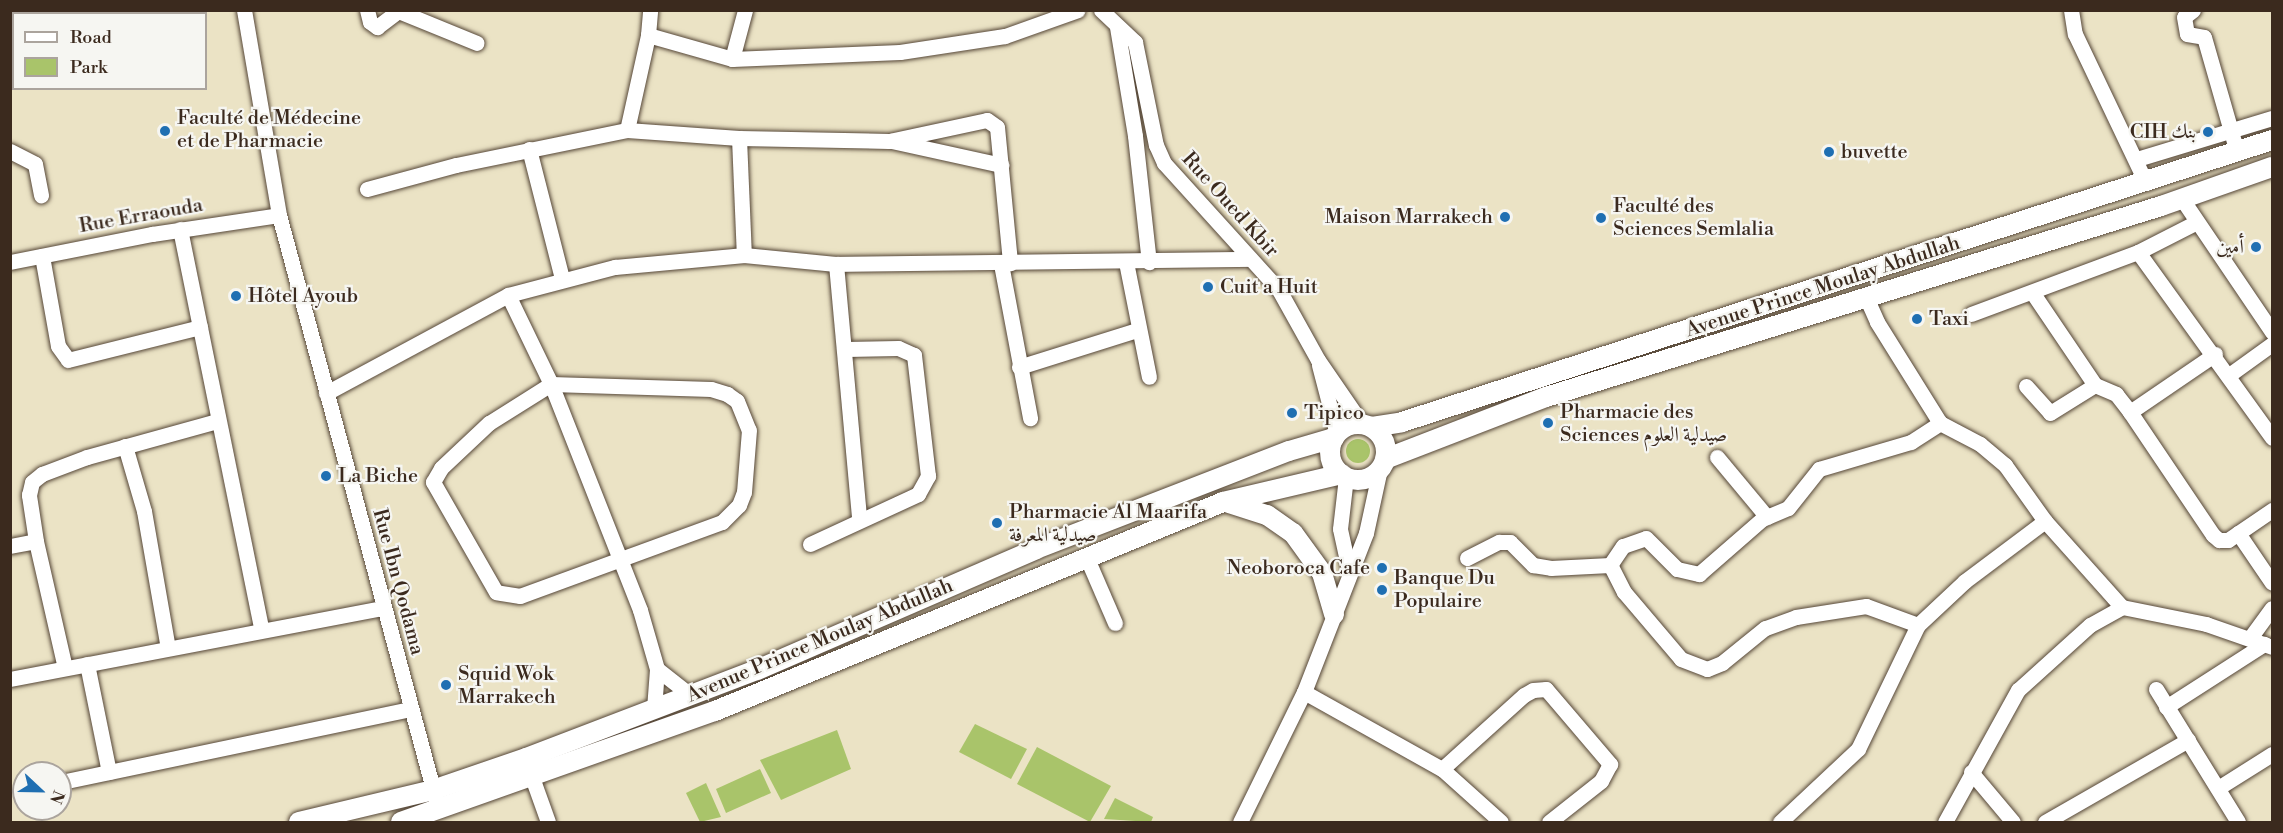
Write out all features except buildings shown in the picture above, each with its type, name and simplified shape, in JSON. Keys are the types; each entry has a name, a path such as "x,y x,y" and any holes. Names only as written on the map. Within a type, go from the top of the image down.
{"main road":[{"name":"Avenue Prince Moulay Abdullah","path":"1367,426 1402,423 2146,183 2272,140"},
{"name":"Avenue Prince Moulay Abdullah","path":"1383,464 1546,397 2182,198 2272,166"},
{"path":"1348,425 1367,426 1384,441 1383,464 1365,479 1344,476 1332,462 1335,436 1348,425"},
{"name":"Avenue Prince Moulay Abdullah","path":"299,822 434,790 526,758 690,695 1036,549 1335,436"},
{"name":"Avenue Prince Moulay Abdullah","path":"401,822 439,812 806,676 1086,556 1223,502 1344,476"},
{"path":"1223,502 1246,505 1293,533 1322,573 1334,614"}],"street":[{"name":"Rue Ibn Qodama","path":"244,10 279,215 409,709 439,812"},
{"path":"367,10 370,22 377,27 397,11 477,43"},
{"path":"627,130 648,36 650,10"},
{"path":"732,59 745,10"},
{"path":"648,36 732,59 929,48 1005,36 1078,10"},
{"name":"Rue Oued Kbir","path":"1101,10 1135,42 1156,145 1164,163 1279,290 1318,360 1367,426"},
{"path":"2071,10 2074,33 2137,159 2146,183"},
{"path":"2193,10 2184,18 2187,34 2204,37 2237,152"},
{"path":"1117,27 1135,136 1149,262"},
{"path":"2137,159 2272,118"},
{"path":"889,141 987,120 997,127 1006,264 1019,367 1030,418"},
{"path":"368,189 529,148 627,130 739,138 889,141 1000,165"},
{"path":"739,138 744,255"},
{"path":"529,148 562,278"},
{"path":"10,151 35,164 41,195"},
{"path":"2182,198 2272,332"},
{"name":"Rue Erraouda","path":"10,262 180,229 279,215"},
{"path":"1971,314 2138,252 2197,222"},
{"path":"180,229 217,421 261,628"},
{"path":"2138,252 2215,354 2272,438"},
{"path":"326,393 508,295 562,278 615,267 744,255 836,264 1006,264 1250,259"},
{"path":"42,256 58,346 68,360 200,327"},
{"path":"1126,262 1137,330 1149,377"},
{"path":"836,264 846,349 859,519"},
{"path":"2032,292 2095,385 2116,394 2130,412 2213,536 2224,542 2272,510"},
{"path":"508,295 550,384 621,559 657,669 654,709"},
{"path":"1866,297 1877,322 1940,423 1980,444 2005,465 2045,521 2122,607 2206,624 2262,643"},
{"path":"1019,367 1137,330"},
{"path":"2229,375 2272,344"},
{"path":"810,544 859,519 918,494 928,476 914,355 898,348 846,349"},
{"path":"2130,412 2215,354"},
{"name":"Rue Oued Kbir","path":"1318,360 1335,436"},
{"path":"550,384 711,389 738,401 746,417 749,430 744,492 732,515 520,596 502,595 490,585 433,482 441,468 489,423 550,384"},
{"path":"2026,386 2050,413 2095,385"},
{"path":"65,668 36,541 29,495 36,477 125,446 217,421"},
{"path":"1610,565 1623,546 1646,538 1677,569 1699,574 1767,517 1795,502 1819,469 1902,445 1940,423"},
{"path":"125,446 144,511 168,648"},
{"path":"1717,457 1767,517"},
{"path":"1240,822 1304,692 1374,510 1383,464"},
{"path":"1344,476 1340,529 1349,570"},
{"path":"1780,822 1858,749 1918,626 1965,581 2045,521"},
{"path":"2238,533 2272,583"},
{"path":"10,546 36,541"},
{"path":"1467,558 1499,542 1510,542 1533,565 1551,568 1610,565"},
{"path":"1086,556 1115,623"},
{"path":"1610,565 1624,592 1681,659 1707,669 1722,663 1765,628 1796,617 1866,606 1918,626"},
{"path":"1945,822 2018,690 2090,625 2122,607"},
{"path":"10,679 261,628 383,608"},
{"path":"2166,707 2262,643 2272,608"},
{"path":"87,664 109,772"},
{"path":"657,669 690,695"},
{"path":"2156,688 2218,788 2235,821"},
{"path":"1442,770 1524,695 1533,690 1546,689 1610,764 1601,781 1550,822"},
{"path":"1304,692 1442,770 1501,822"},
{"path":"72,780 409,709"},
{"path":"2045,822 2188,740"},
{"path":"2218,788 2272,754"},
{"path":"526,758 548,822"},
{"path":"1971,772 2013,822"}],"green space":[{"path":"1358,439 1363,440 1369,446 1369,456 1363,462 1358,463 1353,462 1347,456 1346,451 1347,446 1353,440"},
{"path":"975,724 1027,749 1011,779 959,752"},
{"path":"837,730 851,769 781,800 760,760"},
{"path":"1037,747 1111,786 1090,822 1017,784"},
{"path":"760,769 771,793 726,813 716,789"},
{"path":"706,783 721,817 700,822 686,793"},
{"path":"1115,798 1153,817 1151,822 1104,819"}],"place":[{"name":"Faculté de Médecine et de Pharmacie","path":"165,131"},
{"name":"CIH بنك","path":"2208,132"},
{"name":"buvette","path":"1829,152"},
{"name":"Maison Marrakech","path":"1505,217"},
{"name":"Faculté des Sciences Semlalia","path":"1601,218"},
{"name":"أمين","path":"2256,247"},
{"name":"Cuit a Huit","path":"1208,287"},
{"name":"Hôtel Ayoub","path":"236,296"},
{"name":"Taxi","path":"1917,319"},
{"name":"Tipico","path":"1292,413"},
{"name":"Pharmacie des Sciences صيدلية العلوم","path":"1548,423"},
{"name":"La Biche","path":"326,476"},
{"name":"Pharmacie Al Maarifa صيدلية المعرفة","path":"997,523"},
{"name":"Neoboroca Cafe","path":"1382,568"},
{"name":"Banque Du Populaire","path":"1382,590"},
{"name":"Squid Wok Marrakech","path":"446,685"}]}
